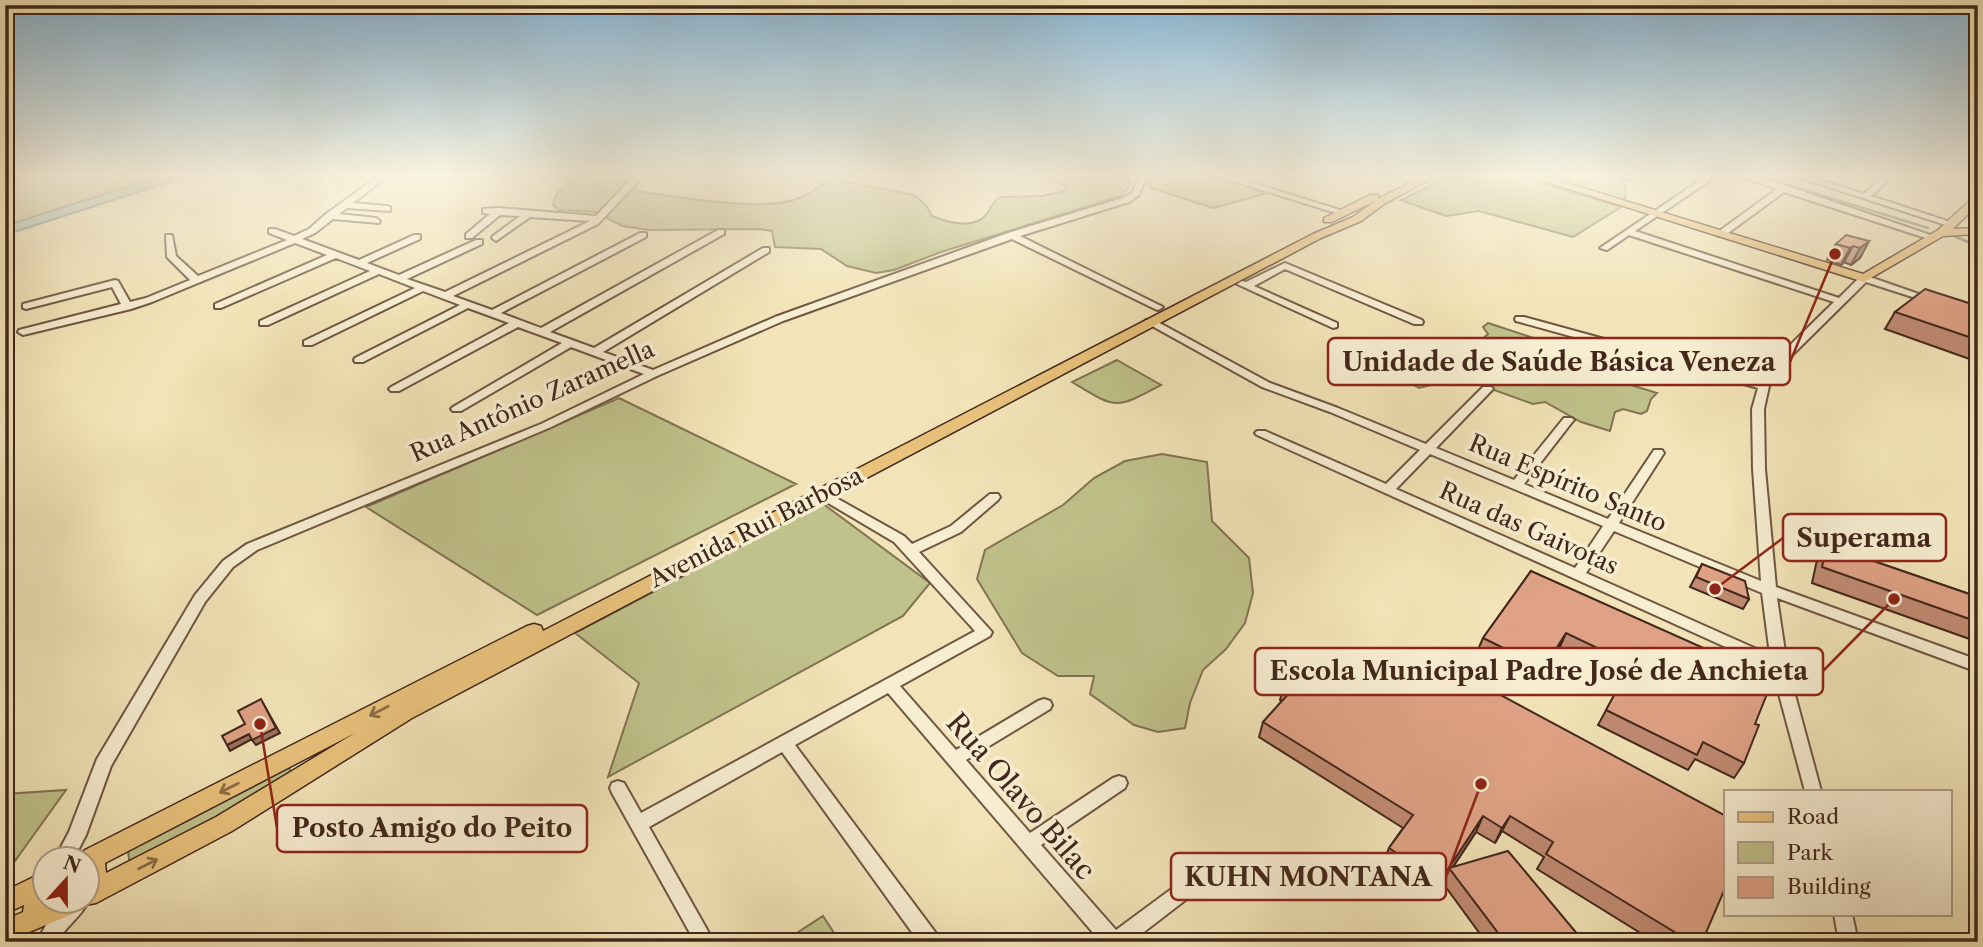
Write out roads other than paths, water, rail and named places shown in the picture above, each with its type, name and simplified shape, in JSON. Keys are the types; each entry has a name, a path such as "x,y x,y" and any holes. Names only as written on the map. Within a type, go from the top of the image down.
{"main road":[{"name":"Avenida Rui Barbosa","path":"102,886 224,824 405,712 821,494 1330,219"},
{"name":"Avenida Rui Barbosa","path":"102,852 1154,315 1355,219"},
{"path":"1673,219 1864,278 1958,219"},
{"path":"1952,224 1977,231"},
{"path":"1935,235 1977,231"},
{"path":"5,903 32,890"},
{"path":"38,916 43,933"},
{"path":"5,932 43,933 61,916"}],"street":[{"path":"23,332 128,307 294,240 312,231 326,219"},
{"path":"359,219 376,221"},
{"path":"469,236 489,219"},
{"path":"496,238 520,219"},
{"path":"445,296 600,219"},
{"name":"Rua Antônio Zaramella","path":"71,846 96,779 112,746 208,587 240,555 289,530 545,426 653,374 802,310 1011,235 1063,219"},
{"path":"1604,248 1648,219"},
{"path":"1721,234 1741,219"},
{"path":"1884,219 1935,235"},
{"path":"1937,219 1952,224"},
{"path":"272,231 653,374"},
{"path":"542,332 721,232"},
{"path":"1628,232 1839,301"},
{"path":"492,314 643,235"},
{"name":"Rua Espírito Santo","path":"1011,235 1154,315 1266,385 1769,590 1978,666"},
{"path":"169,237 172,257 197,281"},
{"path":"358,264 418,237"},
{"path":"399,279 479,242"},
{"path":"596,352 766,250"},
{"path":"218,306 335,255"},
{"path":"1246,286 1285,266 1418,322"},
{"path":"264,323 377,271"},
{"path":"1813,790 1779,664 1769,590 1757,421 1763,386 1777,363 1864,278 1941,303"},
{"path":"1232,280 1333,326"},
{"path":"26,306 116,283 128,307"},
{"path":"308,343 422,288"},
{"path":"359,360 467,305"},
{"path":"1520,319 1763,386"},
{"path":"395,389 517,323"},
{"path":"457,409 570,343"},
{"path":"1388,490 1487,389"},
{"path":"1516,486 1568,419"},
{"name":"Rua das Gaivotas","path":"1261,433 1779,664"},
{"path":"1578,575 1658,453"},
{"path":"638,824 985,632 911,550 886,529 821,494"},
{"path":"911,550 956,529 994,497"},
{"name":"Rua Olavo Bilac","path":"889,684 1115,942"},
{"path":"954,759 1044,705"},
{"path":"784,743 932,942"},
{"path":"1028,844 1119,783"},
{"path":"618,788 705,942"},
{"path":"77,835 83,846"},
{"path":"1115,942 1199,879"},
{"path":"1843,916 1849,942"}],"water":[{"path":"26,219 54,219 5,235 5,226"}],"waterway":[{"path":"1899,219 1928,228"},
{"path":"1956,237 1978,246"}],"place":[{"name":"Unidade de Saúde Básica Veneza","path":"1835,254"},
{"name":"Superama","path":"1715,589"},
{"name":"Escola Municipal Padre José de Anchieta","path":"1894,599"},
{"name":"Posto Amigo do Peito","path":"260,724"},
{"name":"KUHN MONTANA","path":"1481,784"}]}
